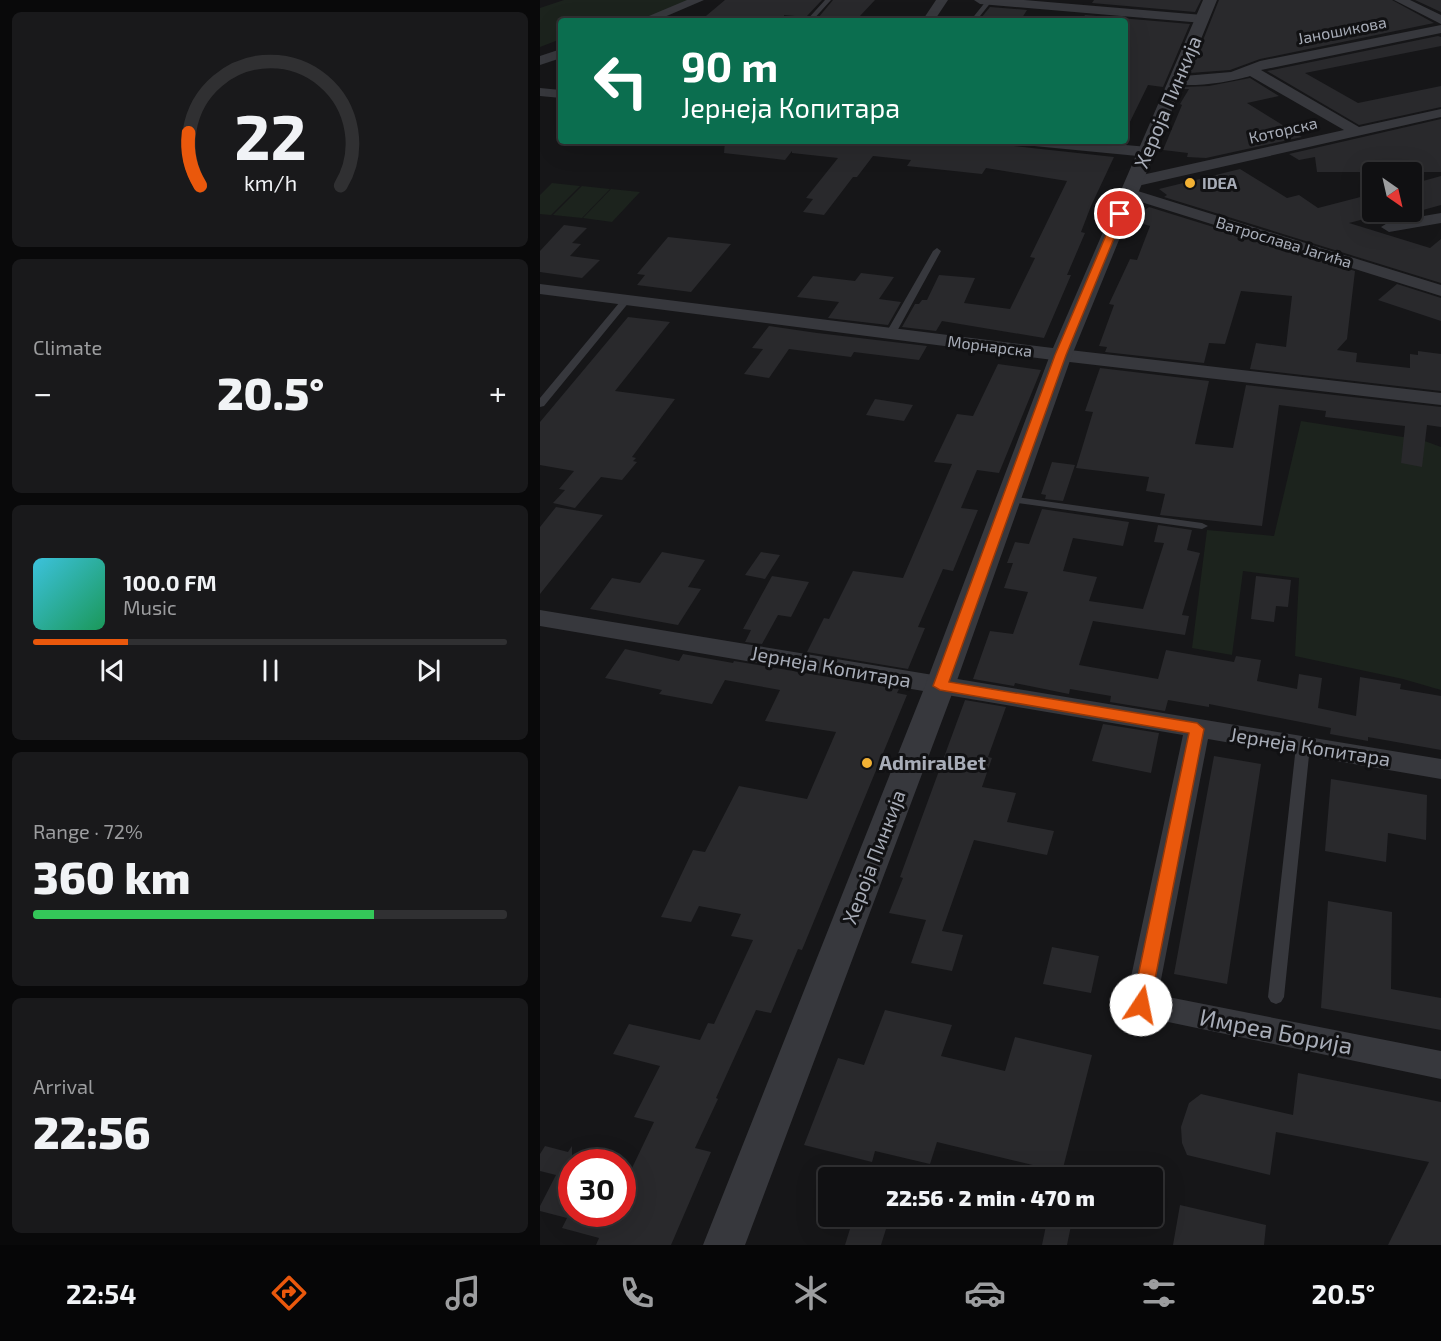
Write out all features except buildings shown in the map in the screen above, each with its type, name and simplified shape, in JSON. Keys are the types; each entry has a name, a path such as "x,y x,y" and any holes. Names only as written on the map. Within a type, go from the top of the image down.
{"street":[{"path":"651,18 698,0"},
{"path":"930,18 942,0"},
{"path":"980,0 1203,20"},
{"name":"Хероја Пинкија","path":"724,1245 940,686 1061,355 1211,0"},
{"path":"1400,0 1441,20"},
{"name":"Јаношикова","path":"1177,80 1212,78 1252,71 1260,65 1441,29"},
{"path":"540,61 558,54"},
{"path":"1252,71 1357,132"},
{"path":"540,92 558,94"},
{"name":"Которска","path":"1131,188 1441,112"},
{"path":"1065,144 1148,152"},
{"name":"Ватрослава Јагића","path":"1131,188 1441,291"},
{"path":"1389,227 1441,218"},
{"name":"Морнарска","path":"540,289 1061,355 1441,399"},
{"name":"Јернеја Копитара","path":"540,618 1441,769"},
{"name":"Имреа Борија","path":"1197,729 1141,1005 1441,1065"}],"lane":[{"path":"812,18 828,0"},
{"path":"976,18 989,1"},
{"path":"891,333 937,251"},
{"path":"540,404 627,299"},
{"path":"1008,499 1202,526"},
{"path":"1276,997 1303,746"}],"shaded area":[{"path":"564,0 695,0 645,18 558,18 558,40 540,47 540,8"},
{"path":"552,183 580,186 551,215 540,214 540,195"},
{"path":"582,186 610,189 582,218 553,215"},
{"path":"611,189 640,192 612,222 583,218"},
{"path":"1301,421 1422,440 1441,447 1441,690 1403,679 1295,656 1299,578 1243,571 1232,655 1192,648 1207,530 1274,536"}],"place":[{"name":"IDEA","path":"1190,183"},
{"name":"AdmiralBet","path":"867,763"}],"route":[{"path":"1120,214 1061,355 940,686 1197,729 1141,1005"}]}
